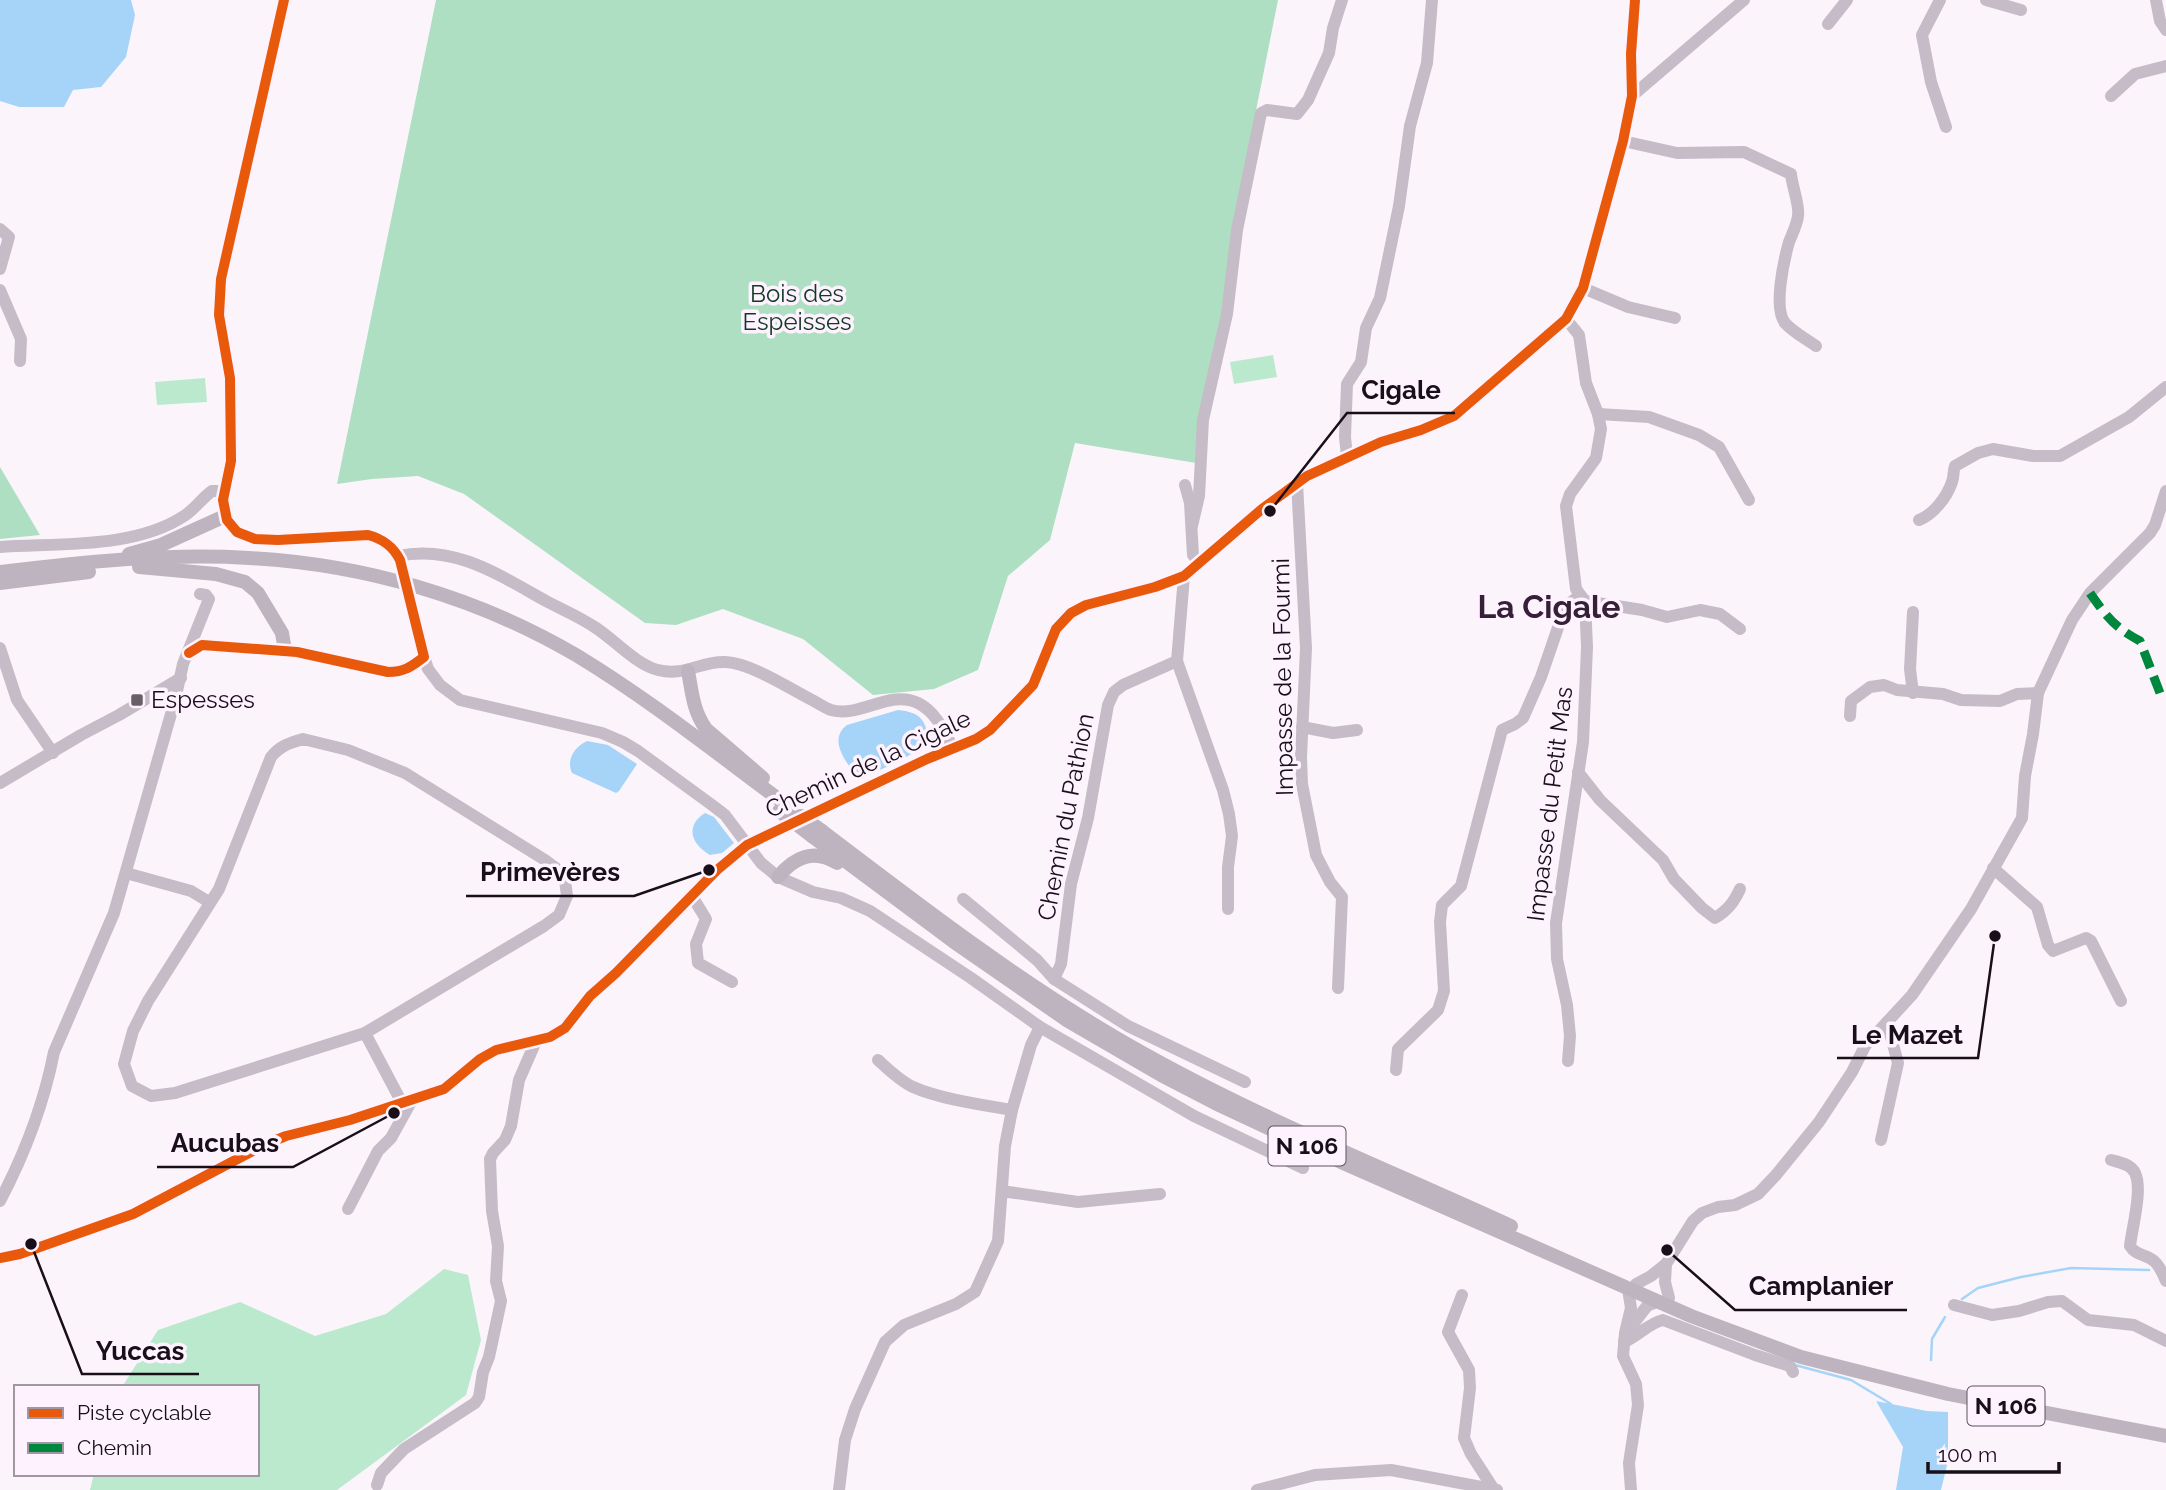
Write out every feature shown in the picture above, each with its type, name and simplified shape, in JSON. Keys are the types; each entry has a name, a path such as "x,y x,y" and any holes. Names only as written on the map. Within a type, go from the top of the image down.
{"main road":[{"path":"58,565 135,553 161,545 225,516"},
{"name":"N 106","path":"0,572 58,565 189,557 305,563 344,569 433,592 505,619 574,654 635,694 938,931 1068,1021 1161,1075 1328,1156 1632,1286"},
{"name":"N 106","path":"0,583 178,565 254,565 362,580 463,610 520,635 599,678 785,810"},
{"path":"139,567 216,574 245,582 258,593 282,633 285,651"},
{"path":"688,671 693,704 699,719 706,729 780,792 785,810"},
{"name":"N 106","path":"817,834 1037,988 1164,1065 1663,1300 1848,1368 1959,1397 2166,1436"},
{"path":"778,877 800,856 829,858 938,931"}],"street":[{"path":"284,0 221,279 219,315 230,378 231,447 223,500 225,516 237,532 248,537 278,540 368,535 382,539 399,558 428,668 450,695 460,700 602,733 623,742 725,815 761,863 778,877 813,892 841,898 870,911 1040,1027 1194,1116 1303,1168"},
{"path":"1192,526 1199,496 1203,420 1227,314 1237,230 1261,113 1268,110 1297,114 1308,100 1329,53 1342,0"},
{"path":"1347,457 1347,384 1362,362 1366,327 1380,298 1399,206 1410,126 1427,63 1432,0"},
{"name":"Chemin de la Cigale","path":"0,1258 20,1254 133,1214 232,1160 286,1136 351,1120 444,1088 480,1059 496,1050 550,1037 565,1028 590,996 747,845 918,763 976,739 990,730 1033,685 1056,629 1071,613 1086,605 1155,587 1184,576 1297,482 1381,442 1421,430 1454,416 1566,319 1583,288 1623,141 1632,96 1630,68 1635,0"},
{"path":"1632,96 1744,0"},
{"path":"1828,24 1847,0"},
{"path":"1940,0 1922,35 1931,82 1946,127"},
{"path":"1986,0 2021,10"},
{"path":"2156,0 2160,21 2166,30"},
{"path":"2111,96 2135,74 2166,66"},
{"path":"1623,141 1676,153 1745,152 1791,174 1792,188 1799,209 1780,287 1780,305 1786,324 1816,346"},
{"path":"0,229 9,237 0,269"},
{"path":"1583,288 1628,307 1675,318"},
{"path":"0,290 21,339 20,360"},
{"name":"Impasse du Petit Mas","path":"1566,319 1579,335 1586,383 1601,429 1597,458 1570,494 1566,506 1576,589 1582,599 1587,668 1583,742 1556,933 1557,959 1567,1004 1570,1036 1568,1061"},
{"path":"1919,520 1934,510 1951,484 1955,466 1962,460 1993,449 2033,456 2060,456 2129,417 2166,387"},
{"path":"1598,414 1649,417 1699,435 1719,447 1749,500"},
{"name":"Impasse de la Fourmi","path":"1297,482 1307,648 1302,784 1316,855 1330,882 1342,897 1338,988"},
{"path":"1185,485 1194,555 1199,563"},
{"path":"0,547 137,537 158,531 184,517 212,491 225,491"},
{"path":"1631,1490 1629,1463 1638,1405 1636,1384 1623,1356 1632,1286 1666,1264 1693,1220 1702,1213 1735,1205 1758,1194 1776,1175 1819,1122 1852,1072 1865,1046 1912,995 1971,909 2022,818 2025,776 2034,734 2038,694 2072,620 2090,593 2150,533 2166,491"},
{"path":"399,558 427,552 469,561 593,626 656,670 688,671 724,661 743,665 831,710 848,712 905,698 920,703 937,719 953,748"},
{"path":"1184,576 1177,661 1223,789 1229,814 1232,836 1228,867 1228,909"},
{"path":"0,1201 19,1165 54,1052 99,950 126,873 183,664 209,599 200,594"},
{"path":"1396,1070 1398,1049 1438,1010 1444,991 1440,922 1442,905 1461,887 1502,730 1523,718 1541,677 1565,607 1582,599 1667,617 1700,610 1720,614 1740,629"},
{"path":"1913,612 1910,668 1913,692"},
{"path":"189,653 202,645 285,651 388,671 405,671 424,657"},
{"path":"0,648 17,699 52,753"},
{"name":"Chemin du Pathion","path":"1054,979 1061,964 1071,884 1088,817 1108,705 1114,692 1123,685 1177,661"},
{"path":"0,783 181,678"},
{"path":"1850,716 1851,701 1870,687 1884,685 1897,691 1943,694 1974,701 2000,701 2017,694 2038,694"},
{"path":"1302,727 1334,733 1357,730"},
{"path":"303,739 348,750 405,773 557,869 565,880 567,896 559,915 365,1033 175,1093 150,1096 132,1086 124,1064 133,1031 148,1001 219,889 271,757 286,743 303,739"},
{"path":"1578,772 1600,800 1663,860 1674,879 1715,918 1732,904 1740,889"},
{"path":"1993,868 2037,907 2048,946 2053,951 2086,938 2091,941 2121,1001"},
{"path":"126,873 191,891 209,902"},
{"path":"692,896 706,919 696,943 698,963 732,982"},
{"name":"Chemin du Pathion","path":"963,899 1037,960 1054,979 1128,1027 1245,1082"},
{"path":"1881,1140 1898,1063 1887,1022"},
{"path":"839,1490 845,1440 855,1409 885,1342 904,1325 956,1304 975,1292 998,1241 1005,1146 1012,1110 1031,1045 1040,1027"},
{"path":"348,1209 378,1151 391,1138 407,1101 365,1033"},
{"path":"377,1485 381,1473 404,1449 469,1408 479,1397 500,1301 496,1281 498,1246 492,1211 491,1159 505,1140 511,1126 519,1080 536,1041"},
{"path":"878,1060 914,1088 1012,1110"},
{"path":"2111,1160 2130,1166 2135,1171 2137,1183 2130,1247 2133,1252 2153,1259 2162,1270 2166,1281"},
{"path":"1002,1191 1078,1202 1160,1194"},
{"path":"1624,1338 1647,1306 1663,1300 1666,1264"},
{"path":"1462,1295 1448,1332 1469,1370 1470,1388 1464,1438 1471,1454 1495,1489"},
{"path":"1954,1305 1992,1315 2062,1301 2088,1320 2134,1325 2166,1341"},
{"path":"1624,1338 1636,1337 1654,1322 1663,1320 1790,1366 1793,1372"},
{"path":"1257,1490 1280,1487 1315,1475 1391,1470 1495,1489"}],"green space":[{"name":"Bois des Espeisses","path":"436,0 1278,0 1233,226 1223,309 1196,463 1075,443 1050,540 1008,576 978,670 934,689 873,695 803,639 723,609 676,625 645,623 464,494 418,476 337,484"},
{"path":"1273,355 1277,377 1234,384 1230,362"},
{"path":"205,378 207,402 157,405 155,382"},
{"path":"0,467 40,535 0,539"},
{"path":"444,1269 468,1275 481,1340 466,1395 337,1490 90,1490 94,1476 259,1476 259,1385 123,1385 158,1330 240,1302 315,1336 386,1314"}],"water":[{"path":"0,0 131,0 135,15 126,57 101,87 73,90 64,107 19,107 0,101"},
{"path":"898,710 912,713 921,719 928,743 883,768 856,775 840,750 841,731 847,725"},
{"path":"587,741 608,745 637,764 616,793 572,773 572,754"},
{"path":"705,813 714,817 734,843 722,853 710,855 695,841 694,824"},
{"path":"1876,1401 1927,1411 1948,1412 1948,1461 1941,1490 1896,1490 1903,1447"}],"waterway":[{"path":"1962,1299 1978,1288 2071,1268 2149,1270"},
{"path":"1931,1360 1932,1339 1945,1317"},
{"path":"1795,1365 1851,1380 1891,1404"}],"marked path":[{"path":"2090,593 2112,621 2140,641 2160,693"}],"cycle path":[{"path":"189,653 202,645 297,652 388,672 407,668 424,657 400,560 387,544 368,535 255,539 237,532 227,520 223,500 231,461 230,378 219,315 221,279 284,0"},
{"path":"0,1258 20,1254 133,1214 266,1144 444,1089 480,1059 496,1050 550,1037 565,1028 590,996 717,870 747,845 927,759 976,739 990,730 1033,685 1056,629 1071,613 1086,605 1155,587 1184,576 1262,509 1307,476 1381,442 1421,430 1454,416 1566,319 1583,288 1623,141 1632,96 1631,54 1635,0"}],"place":[{"name":"Cigale","path":"1270,511"},
{"name":"Espesses","path":"137,700"},
{"name":"Primevères","path":"709,870"},
{"name":"Le Mazet","path":"1995,936"},
{"name":"Aucubas","path":"394,1113"},
{"name":"Yuccas","path":"31,1244"},
{"name":"Camplanier","path":"1667,1250"}],"district":[{"name":"La Cigale","path":"1549,607"}]}
